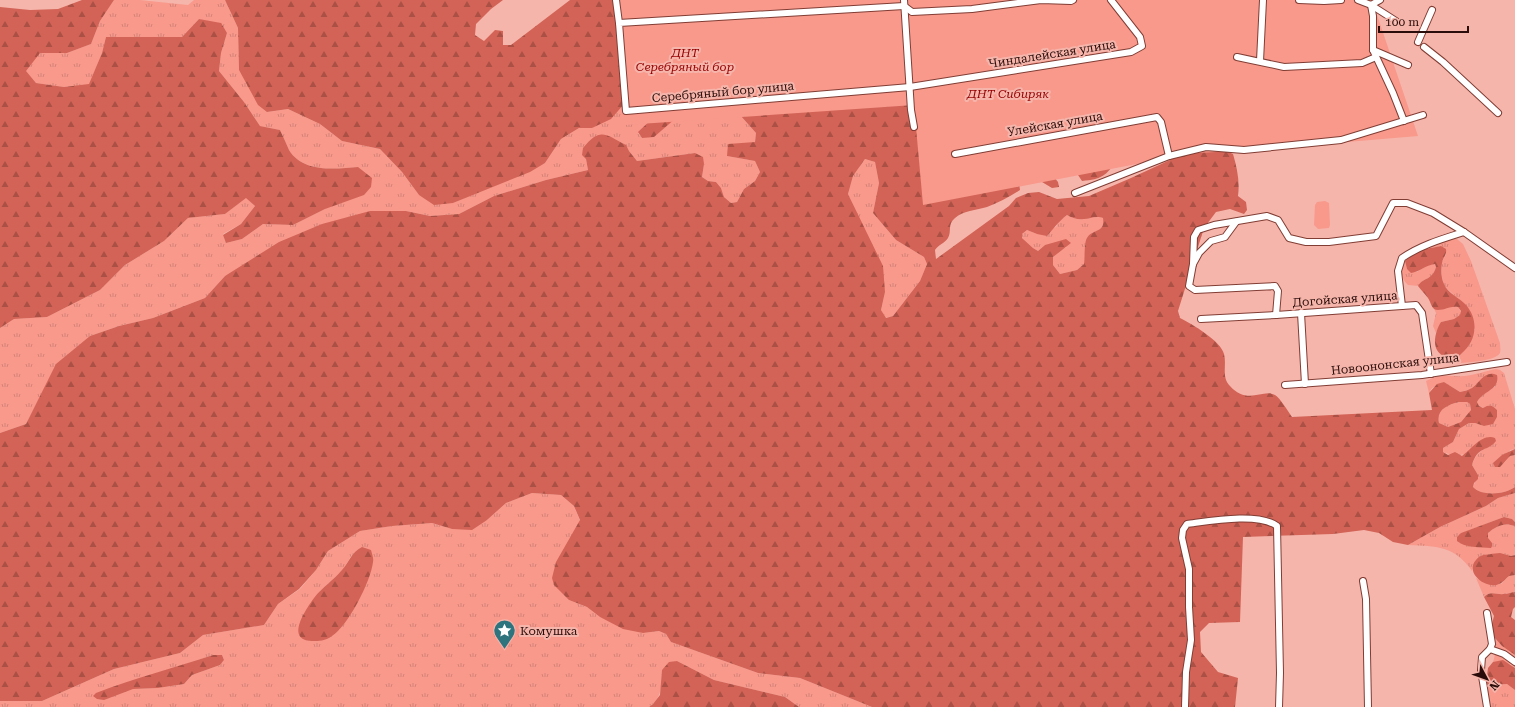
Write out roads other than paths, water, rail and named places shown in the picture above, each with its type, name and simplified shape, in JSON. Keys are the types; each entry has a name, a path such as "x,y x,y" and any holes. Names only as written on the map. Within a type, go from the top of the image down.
{"street":[{"name":"Серебряный бор улица","path":"616,0 626,111 910,87"},
{"path":"904,3 912,12 972,9 1041,0 1073,0"},
{"name":"Чиндалейская улица","path":"910,87 1131,52 1142,46 1140,37 1111,0"},
{"path":"1260,61 1262,0"},
{"path":"1299,0 1342,0"},
{"path":"1358,0 1371,5 1382,14 1396,21"},
{"path":"1371,5 1380,0"},
{"path":"619,23 904,3"},
{"path":"904,3 911,110 914,127"},
{"path":"1371,5 1373,16 1373,50 1404,121"},
{"path":"1418,42 1432,10"},
{"path":"1424,47 1443,62 1498,113"},
{"path":"1373,50 1408,65"},
{"path":"1237,57 1284,67 1362,63 1376,57"},
{"path":"1075,193 1169,156 1206,147 1244,150 1341,140 1423,115"},
{"name":"Улейская улица","path":"955,154 1157,117 1160,119 1169,156"},
{"path":"1193,264 1194,237 1198,230 1214,225 1267,216 1278,220 1290,238 1306,242 1329,242 1376,236 1393,203 1407,203 1433,213 1464,232 1515,268"},
{"name":"Догойская улица","path":"1236,222 1225,237 1211,241 1199,253 1193,264 1189,286 1196,290 1275,286 1278,291 1276,315"},
{"path":"1402,306 1398,270 1402,258 1429,243 1464,232"},
{"name":"Догойская улица","path":"1201,319 1276,315 1416,304 1422,314 1431,374"},
{"path":"1301,313 1305,384"},
{"name":"Новоононская улица","path":"1285,385 1431,374 1507,362"},
{"path":"1185,707 1186,672 1191,640 1189,569 1182,538 1183,530 1187,524 1251,519 1273,523 1277,526 1280,673 1278,707"},
{"path":"1363,581 1366,599 1368,707"},
{"path":"1487,613 1492,644 1490,649 1482,657 1481,670 1487,707"},
{"path":"1490,649 1504,654 1515,662"}],"place":[{"name":"Комушка","path":"505,650"}],"park label":[{"name":"ДНТ Серебряный бор","path":"685,60"},
{"name":"ДНТ Сибиряк","path":"1008,94"}]}
